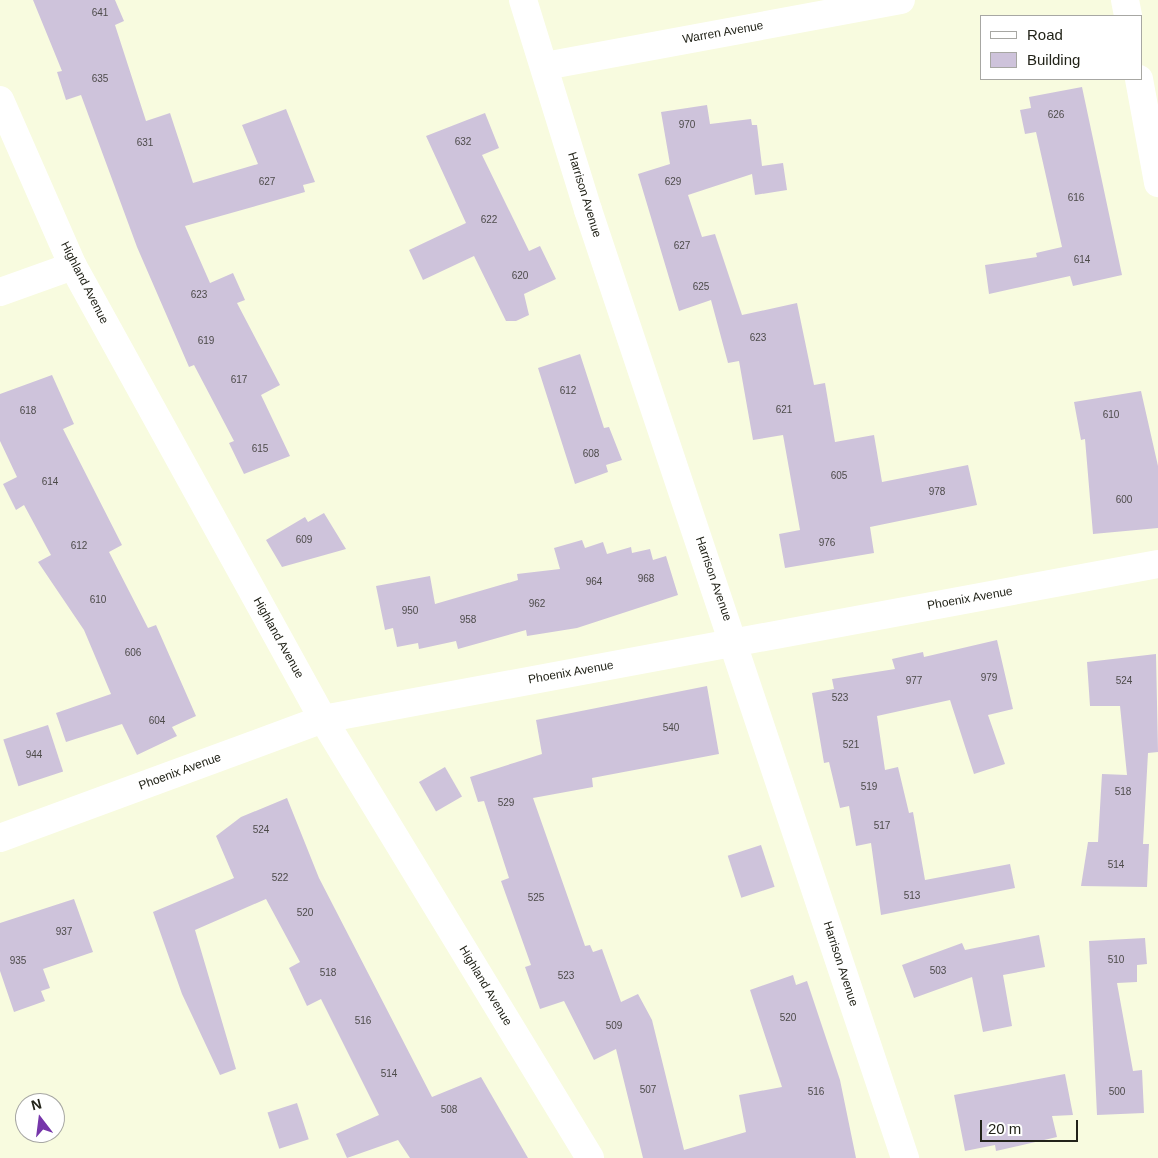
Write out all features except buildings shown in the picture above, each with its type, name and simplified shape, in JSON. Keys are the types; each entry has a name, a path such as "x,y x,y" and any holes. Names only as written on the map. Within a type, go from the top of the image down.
{"street":[{"name":"Harrison Avenue","path":"523,0 545,66 588,210 905,1158"},
{"name":"Warren Avenue","path":"545,66 901,0"},
{"path":"1125,0 1128,15"},
{"path":"1139,80 1158,184"},
{"name":"Highland Avenue","path":"0,100 73,266 323,719 590,1158"},
{"path":"0,292 73,266"},
{"name":"Phoenix Avenue","path":"0,838 323,719 1158,564"}]}
